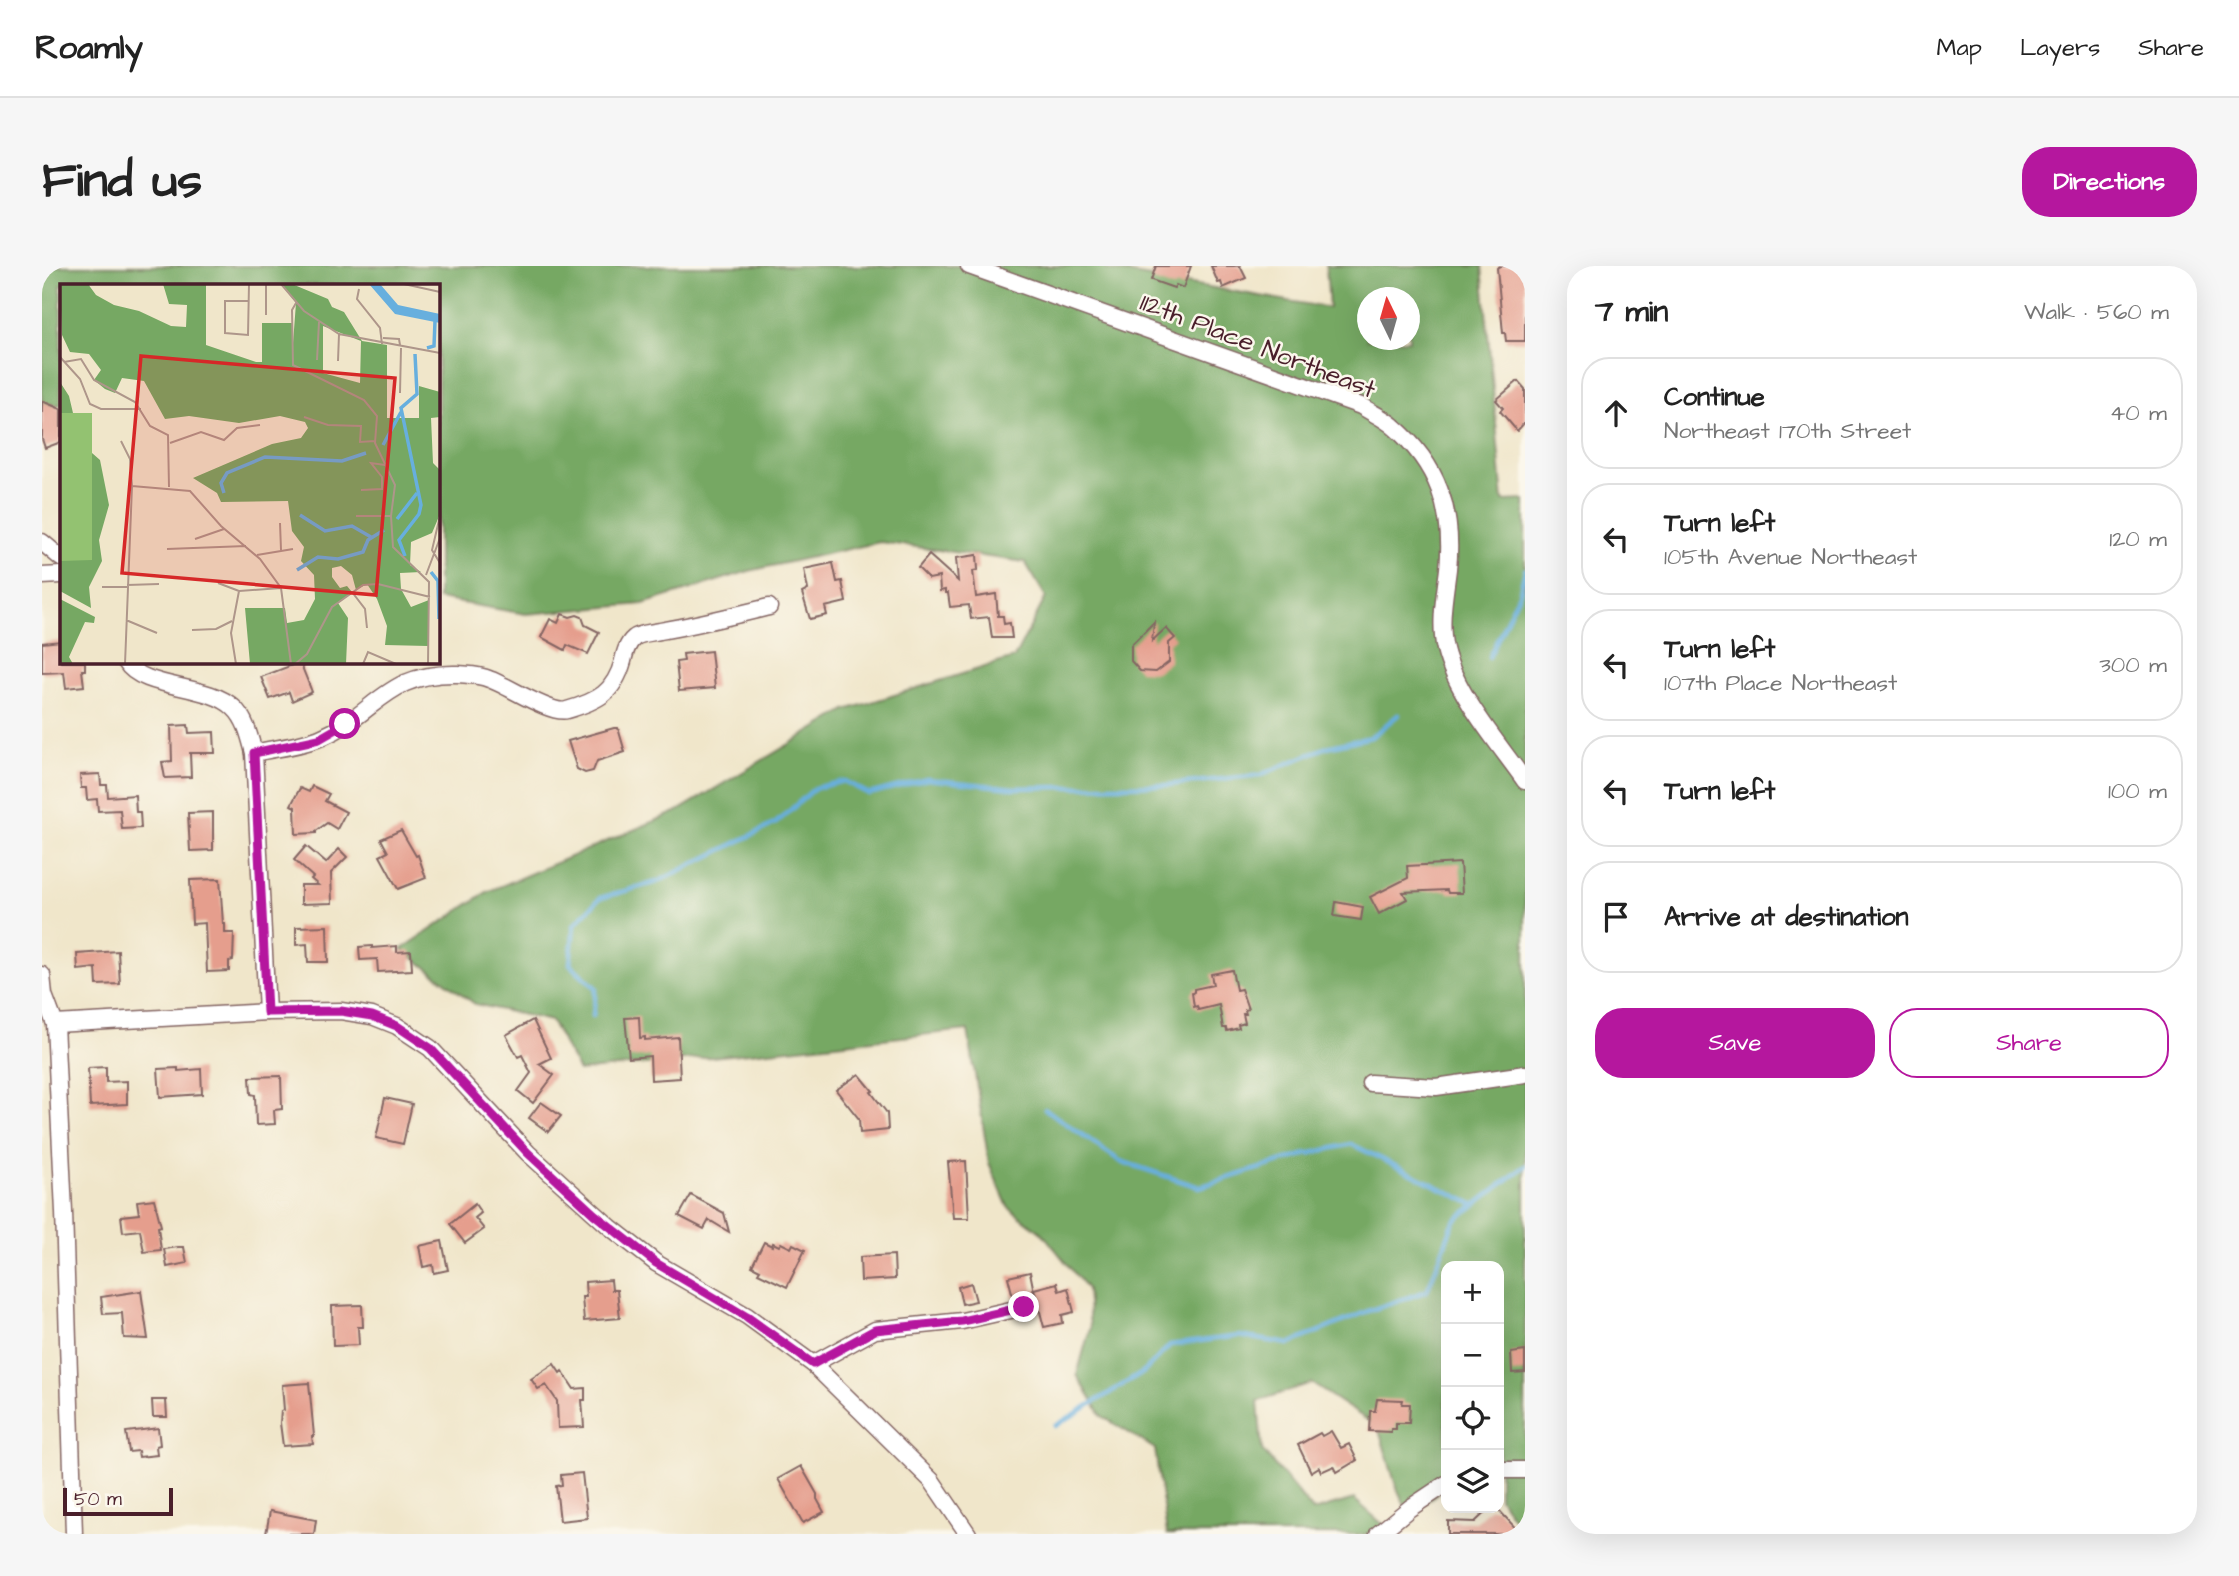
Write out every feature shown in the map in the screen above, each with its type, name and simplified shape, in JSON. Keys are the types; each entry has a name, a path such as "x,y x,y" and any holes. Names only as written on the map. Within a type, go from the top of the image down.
{"street":[{"name":"112th Place Northeast","path":"969,266 1361,406 1392,425 1420,453 1442,493 1451,533 1443,618 1445,648 1469,704 1525,780"},
{"path":"42,542 60,557"},
{"path":"42,576 60,575"},
{"path":"254,753 319,739 341,727 403,682 427,676 457,674 486,677 541,704 564,711 603,697 618,679 626,647 636,636 707,623 769,607"},
{"path":"127,663 151,680 218,697 235,708 247,728 254,753 267,1012"},
{"path":"42,975 44,995 55,1024 65,1226 74,1534"},
{"path":"55,1024 267,1012 341,1011 372,1016 397,1026 430,1048 528,1153 594,1214 656,1263 747,1317 813,1364 932,1480 968,1534"},
{"path":"1370,1083 1436,1087 1525,1074"},
{"path":"813,1364 875,1330 962,1321 1024,1307"},
{"path":"1504,1471 1525,1470"},
{"path":"1385,1532 1441,1488"}],"green space":[{"path":"42,266 1104,266 1105,269 1329,308 1326,266 1482,266 1503,501 1525,500 1525,1534 1504,1505 1504,1261 1441,1261 1441,1491 1409,1515 1396,1486 1378,1427 1311,1383 1258,1401 1262,1450 1313,1511 1354,1499 1386,1527 1379,1534 1167,1534 1155,1449 1102,1416 1077,1375 1090,1328 1087,1289 1043,1234 1008,1207 989,1163 968,1030 579,1071 551,1021 475,1004 402,949 487,892 676,812 846,710 1014,658 1046,597 1025,562 880,542 749,571 643,604 526,614 439,599 439,284 60,284 60,405 42,404"}],"building":[{"path":"1156,266 1191,266 1183,288 1176,285 1174,288 1151,280"},
{"path":"1211,266 1240,266 1246,278 1223,288"},
{"path":"1525,266 1525,341 1506,341 1503,333 1497,268"},
{"path":"1518,381 1525,389 1525,422 1517,431 1500,411 1503,408 1496,400"},
{"path":"42,401 60,409 60,442 45,448 42,439"},
{"path":"929,555 958,581 956,558 977,555 978,570 973,571 976,597 996,594 998,616 1003,616 1004,624 1010,623 1012,638 992,638 989,617 971,619 969,605 950,607 948,593 945,593 945,590 940,591 939,577 929,579 918,568"},
{"path":"833,563 837,582 842,581 846,602 825,607 827,615 810,619 802,593 808,590 804,569"},
{"path":"562,614 582,617 585,625 599,632 588,654 567,645 565,650 541,637 550,619 558,623"},
{"path":"1154,622 1152,641 1166,628 1175,638 1169,643 1169,662 1156,672 1140,671 1131,661 1131,645"},
{"path":"60,641 60,663 85,663 85,670 82,670 84,686 66,688 64,672 42,673 42,643"},
{"path":"711,651 715,688 679,691 676,662 684,661 683,654"},
{"path":"300,663 312,692 292,701 289,692 270,699 261,677"},
{"path":"188,725 189,733 214,732 215,753 190,753 191,777 165,778 162,762 172,761 171,726"},
{"path":"618,728 625,752 597,761 593,771 585,773 577,769 568,741"},
{"path":"100,774 101,785 107,785 108,797 135,795 141,828 122,829 120,810 98,811 97,799 87,800 86,788 81,788 80,775"},
{"path":"312,786 329,794 325,801 346,812 337,829 327,823 316,833 296,834 295,807 291,805 300,788 309,792"},
{"path":"213,812 213,850 190,851 188,813"},
{"path":"401,830 416,856 418,855 426,878 398,889 380,856 388,852 381,839"},
{"path":"306,846 326,863 339,849 347,857 331,873 332,903 301,904 301,885 318,885 294,860"},
{"path":"1460,863 1462,893 1448,893 1447,890 1403,892 1407,899 1379,914 1370,897 1408,878 1407,866"},
{"path":"220,879 225,933 234,933 233,960 229,961 229,971 207,972 205,923 192,924 190,880"},
{"path":"1336,902 1363,907 1361,920 1334,916"},
{"path":"327,926 328,962 308,962 307,944 296,945 296,927"},
{"path":"397,946 397,952 411,951 412,970 378,972 377,959 360,960 359,947"},
{"path":"118,951 120,984 97,985 96,968 78,970 77,954"},
{"path":"1232,970 1236,990 1241,989 1248,1009 1245,1010 1246,1014 1243,1014 1245,1023 1238,1025 1239,1028 1227,1031 1223,1028 1219,1005 1198,1010 1197,1006 1194,1007 1192,993 1194,989 1213,985 1211,974"},
{"path":"639,1017 640,1038 645,1037 645,1040 678,1037 680,1078 651,1080 650,1056 629,1058 625,1018"},
{"path":"533,1020 551,1058 539,1064 554,1075 533,1103 518,1091 531,1073 522,1055 518,1057 506,1035"},
{"path":"106,1067 106,1082 127,1081 127,1104 90,1106 88,1068"},
{"path":"178,1068 178,1071 201,1069 202,1094 160,1097 158,1069"},
{"path":"859,1074 887,1113 888,1130 860,1133 859,1119 836,1090"},
{"path":"281,1076 282,1109 274,1110 275,1124 256,1125 255,1095 251,1094 250,1077"},
{"path":"385,1098 412,1104 403,1144 376,1138"},
{"path":"541,1102 561,1116 548,1132 529,1118"},
{"path":"966,1161 969,1218 953,1218 948,1162"},
{"path":"691,1195 724,1213 729,1232 709,1220 704,1229 679,1216"},
{"path":"154,1199 161,1226 158,1227 161,1250 144,1252 140,1230 123,1232 121,1216 139,1214 137,1201"},
{"path":"475,1204 481,1213 475,1218 484,1229 465,1243 450,1224"},
{"path":"442,1241 448,1270 434,1273 433,1265 423,1267 419,1246"},
{"path":"764,1242 772,1246 773,1243 779,1246 781,1243 791,1248 793,1244 805,1250 787,1287 758,1273 760,1270 752,1266"},
{"path":"184,1247 187,1263 167,1267 164,1249"},
{"path":"894,1255 895,1279 861,1281 860,1257"},
{"path":"1030,1272 1034,1292 1013,1297 1008,1277"},
{"path":"611,1280 612,1290 617,1290 620,1318 584,1321 582,1297 586,1297 585,1282"},
{"path":"971,1283 976,1301 962,1304 958,1287"},
{"path":"1057,1283 1059,1291 1068,1288 1074,1312 1062,1315 1063,1323 1044,1327 1034,1289"},
{"path":"141,1291 148,1339 124,1338 122,1313 103,1314 101,1297"},
{"path":"362,1305 363,1327 358,1327 359,1345 333,1346 332,1306"},
{"path":"1525,1351 1525,1372 1512,1373 1511,1353"},
{"path":"554,1364 574,1389 585,1388 585,1400 582,1400 584,1427 558,1428 557,1401 546,1385 538,1389 531,1379"},
{"path":"309,1383 313,1444 283,1446 280,1423 281,1411 284,1410 282,1385"},
{"path":"1377,1399 1403,1400 1402,1404 1410,1404 1409,1423 1396,1423 1396,1429 1391,1429 1391,1432 1369,1431 1370,1411 1375,1411"},
{"path":"152,1400 166,1400 167,1417 153,1417"},
{"path":"158,1428 160,1445 156,1446 157,1455 139,1457 138,1451 129,1452 126,1432"},
{"path":"1331,1431 1341,1448 1349,1444 1357,1460 1337,1472 1334,1466 1321,1472 1319,1467 1311,1472 1298,1445 1320,1433 1322,1436"},
{"path":"801,1466 824,1512 803,1523 778,1479"},
{"path":"582,1473 587,1518 560,1521 556,1486 562,1485 561,1475"},
{"path":"270,1511 316,1520 314,1534 266,1534"},
{"path":"1485,1513 1502,1513 1521,1534 1448,1534 1448,1521 1475,1522"}],"waterway":[{"path":"1489,657 1520,592 1525,570"},
{"path":"593,1016 596,988 570,964 574,925 600,898 657,882 776,823 815,788 844,781 869,794 927,779 1013,788 1167,785 1260,775 1327,747 1371,737 1398,715"},
{"path":"1045,1109 1120,1161 1199,1187 1303,1155 1351,1144 1475,1205"},
{"path":"1055,1426 1144,1372 1170,1345 1239,1336 1289,1344 1368,1311 1427,1291 1454,1221 1525,1166"}],"route":[{"path":"345,724 319,739 254,753 267,1012 341,1011 372,1016 397,1026 430,1048 528,1153 594,1214 656,1263 747,1317 813,1364 875,1330 962,1321 1024,1307"}]}
